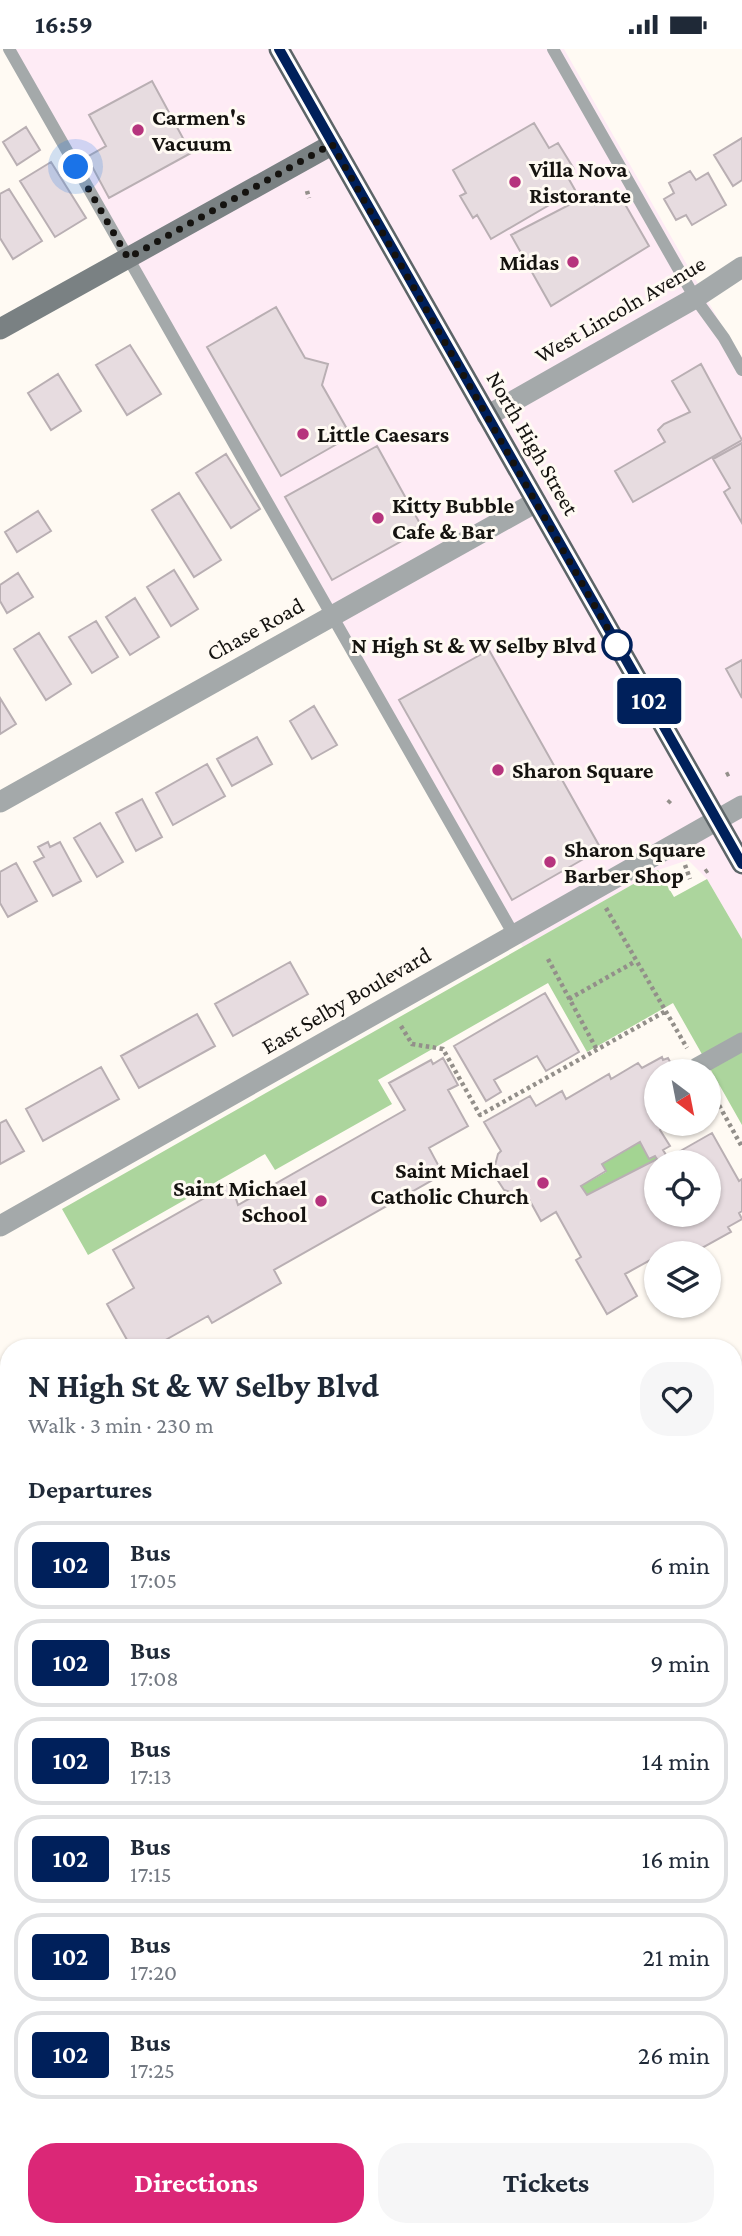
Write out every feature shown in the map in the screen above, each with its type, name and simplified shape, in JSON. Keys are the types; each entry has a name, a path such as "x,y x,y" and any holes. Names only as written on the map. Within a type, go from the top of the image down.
{"main road":[{"name":"North High Street","path":"279,49 742,864"},
{"path":"0,329 332,144"}],"street":[{"name":"West Lincoln Avenue","path":"487,416 695,298 742,267"},
{"name":"Chase Road","path":"0,801 536,502"},
{"name":"East Selby Boulevard","path":"0,1227 742,806"},
{"path":"712,1059 742,1042"}],"lane":[{"path":"9,49 514,935"},
{"path":"553,49 695,298 724,338 742,370"}],"path":[{"path":"307,191 309,198"},
{"path":"685,864 690,879"},
{"path":"605,907 693,1059"},
{"path":"548,959 597,1049"},
{"path":"569,999 636,961"},
{"path":"399,1022 412,1044 443,1049 480,1115 666,1011"},
{"path":"721,1109 742,1147"}],"shaded area":[{"path":"9,49 564,49 742,361 742,939 707,879 688,860 658,870 523,947"}],"green space":[{"path":"658,870 674,897 707,879 742,939 742,1125 721,1088 721,1059 705,1059 673,1003 587,1052 548,983 378,1080 392,1104 275,1170 265,1154 88,1255 62,1209"},
{"path":"640,1142 644,1150 644,1166 587,1195 581,1186 606,1172 602,1164"}],"building":[{"name":"Carmen's Vacuum","path":"152,81 191,153 109,198 87,157 106,146 89,115"},
{"name":"Villa Nova Ristorante","path":"534,123 549,148 558,143 574,169 566,174 575,190 491,239 477,215 473,218 460,196 466,193 453,170"},
{"path":"26,127 40,150 17,165 3,142"},
{"path":"742,138 742,180 733,186 714,155"},
{"path":"51,162 86,218 55,237 20,181"},
{"path":"690,171 696,180 708,173 726,205 692,225 686,215 676,220 664,199 674,193 669,183"},
{"path":"9,189 42,241 13,259 0,238 0,194"},
{"name":"Midas","path":"618,192 649,246 551,306 511,235 588,195 595,205"},
{"path":"276,307 305,358 328,364 322,385 351,436 281,476 207,347"},
{"path":"130,345 161,394 127,415 96,365"},
{"path":"701,364 742,440 633,502 615,471 665,442 658,430 664,424 690,412 672,381"},
{"path":"58,374 81,411 51,430 28,393"},
{"path":"742,443 742,523 724,492 730,488 713,459"},
{"path":"377,446 423,529 332,580 285,497"},
{"path":"226,454 260,509 231,528 196,473"},
{"path":"179,493 221,560 194,577 152,510"},
{"path":"38,511 51,531 17,552 5,532"},
{"path":"174,570 198,609 171,626 147,587"},
{"path":"18,573 33,597 7,613 0,601 0,585"},
{"path":"135,598 159,637 130,655 106,617"},
{"path":"96,621 118,657 92,673 69,637"},
{"path":"39,633 71,684 46,700 14,649"},
{"name":"Sharon Square","path":"489,650 601,849 512,900 399,700"},
{"path":"742,660 742,698 726,669"},
{"path":"0,698 16,724 0,734"},
{"path":"314,706 337,745 312,759 290,721"},
{"path":"257,737 272,764 232,786 217,759"},
{"path":"207,764 225,796 173,825 156,793"},
{"path":"142,799 162,837 136,851 116,813"},
{"path":"100,823 123,862 97,877 74,838"},
{"path":"48,842 50,847 60,842 81,881 53,896 34,862 44,857 38,847"},
{"path":"16,863 37,901 8,917 0,903 0,872"},
{"path":"290,962 308,994 233,1036 215,1004"},
{"path":"545,993 579,1052 546,1071 537,1056 494,1080 501,1092 486,1101 454,1046"},
{"path":"197,1014 215,1046 139,1088 121,1056"},
{"name":"Saint Michael School","path":"443,1058 458,1085 448,1090 468,1126 429,1148 443,1174 274,1270 281,1283 212,1323 208,1316 167,1339 127,1339 107,1304 134,1288 113,1250 231,1183 238,1205 405,1110 389,1083 431,1060 433,1064"},
{"name":"Saint Michael Catholic Church","path":"638,1063 644,1067 644,1136 664,1136 670,1146 663,1150 644,1150 640,1142 602,1164 606,1171 581,1186 587,1195 644,1166 644,1227 721,1227 721,1150 682,1150 707,1136 714,1136 739,1181 742,1179 742,1211 739,1213 742,1219 728,1227 731,1232 715,1241 644,1241 644,1264 625,1274 637,1296 607,1314 576,1260 581,1257 556,1212 541,1221 525,1192 520,1195 504,1190 493,1173 501,1151 484,1122 530,1096 536,1106 562,1091 566,1099 609,1074 611,1079"},
{"path":"101,1067 119,1099 43,1141 26,1109"},
{"path":"6,1120 24,1151 0,1164 0,1123"}],"bus line":[{"name":"102","path":"279,49 742,864"}],"place":[{"name":"Carmen's Vacuum","path":"138,130"},
{"name":"Villa Nova Ristorante","path":"515,182"},
{"name":"Midas","path":"573,262"},
{"name":"Little Caesars","path":"303,434"},
{"name":"Kitty Bubble Cafe & Bar","path":"378,518"},
{"name":"N High St & W Selby Blvd","path":"617,645"},
{"name":"Sharon Square","path":"498,770"},
{"name":"Sharon Square Barber Shop","path":"550,862"},
{"name":"Saint Michael Catholic Church","path":"543,1183"},
{"name":"Saint Michael School","path":"321,1201"}],"route":[{"path":"76,167 128,258 332,144 617,645"}]}
